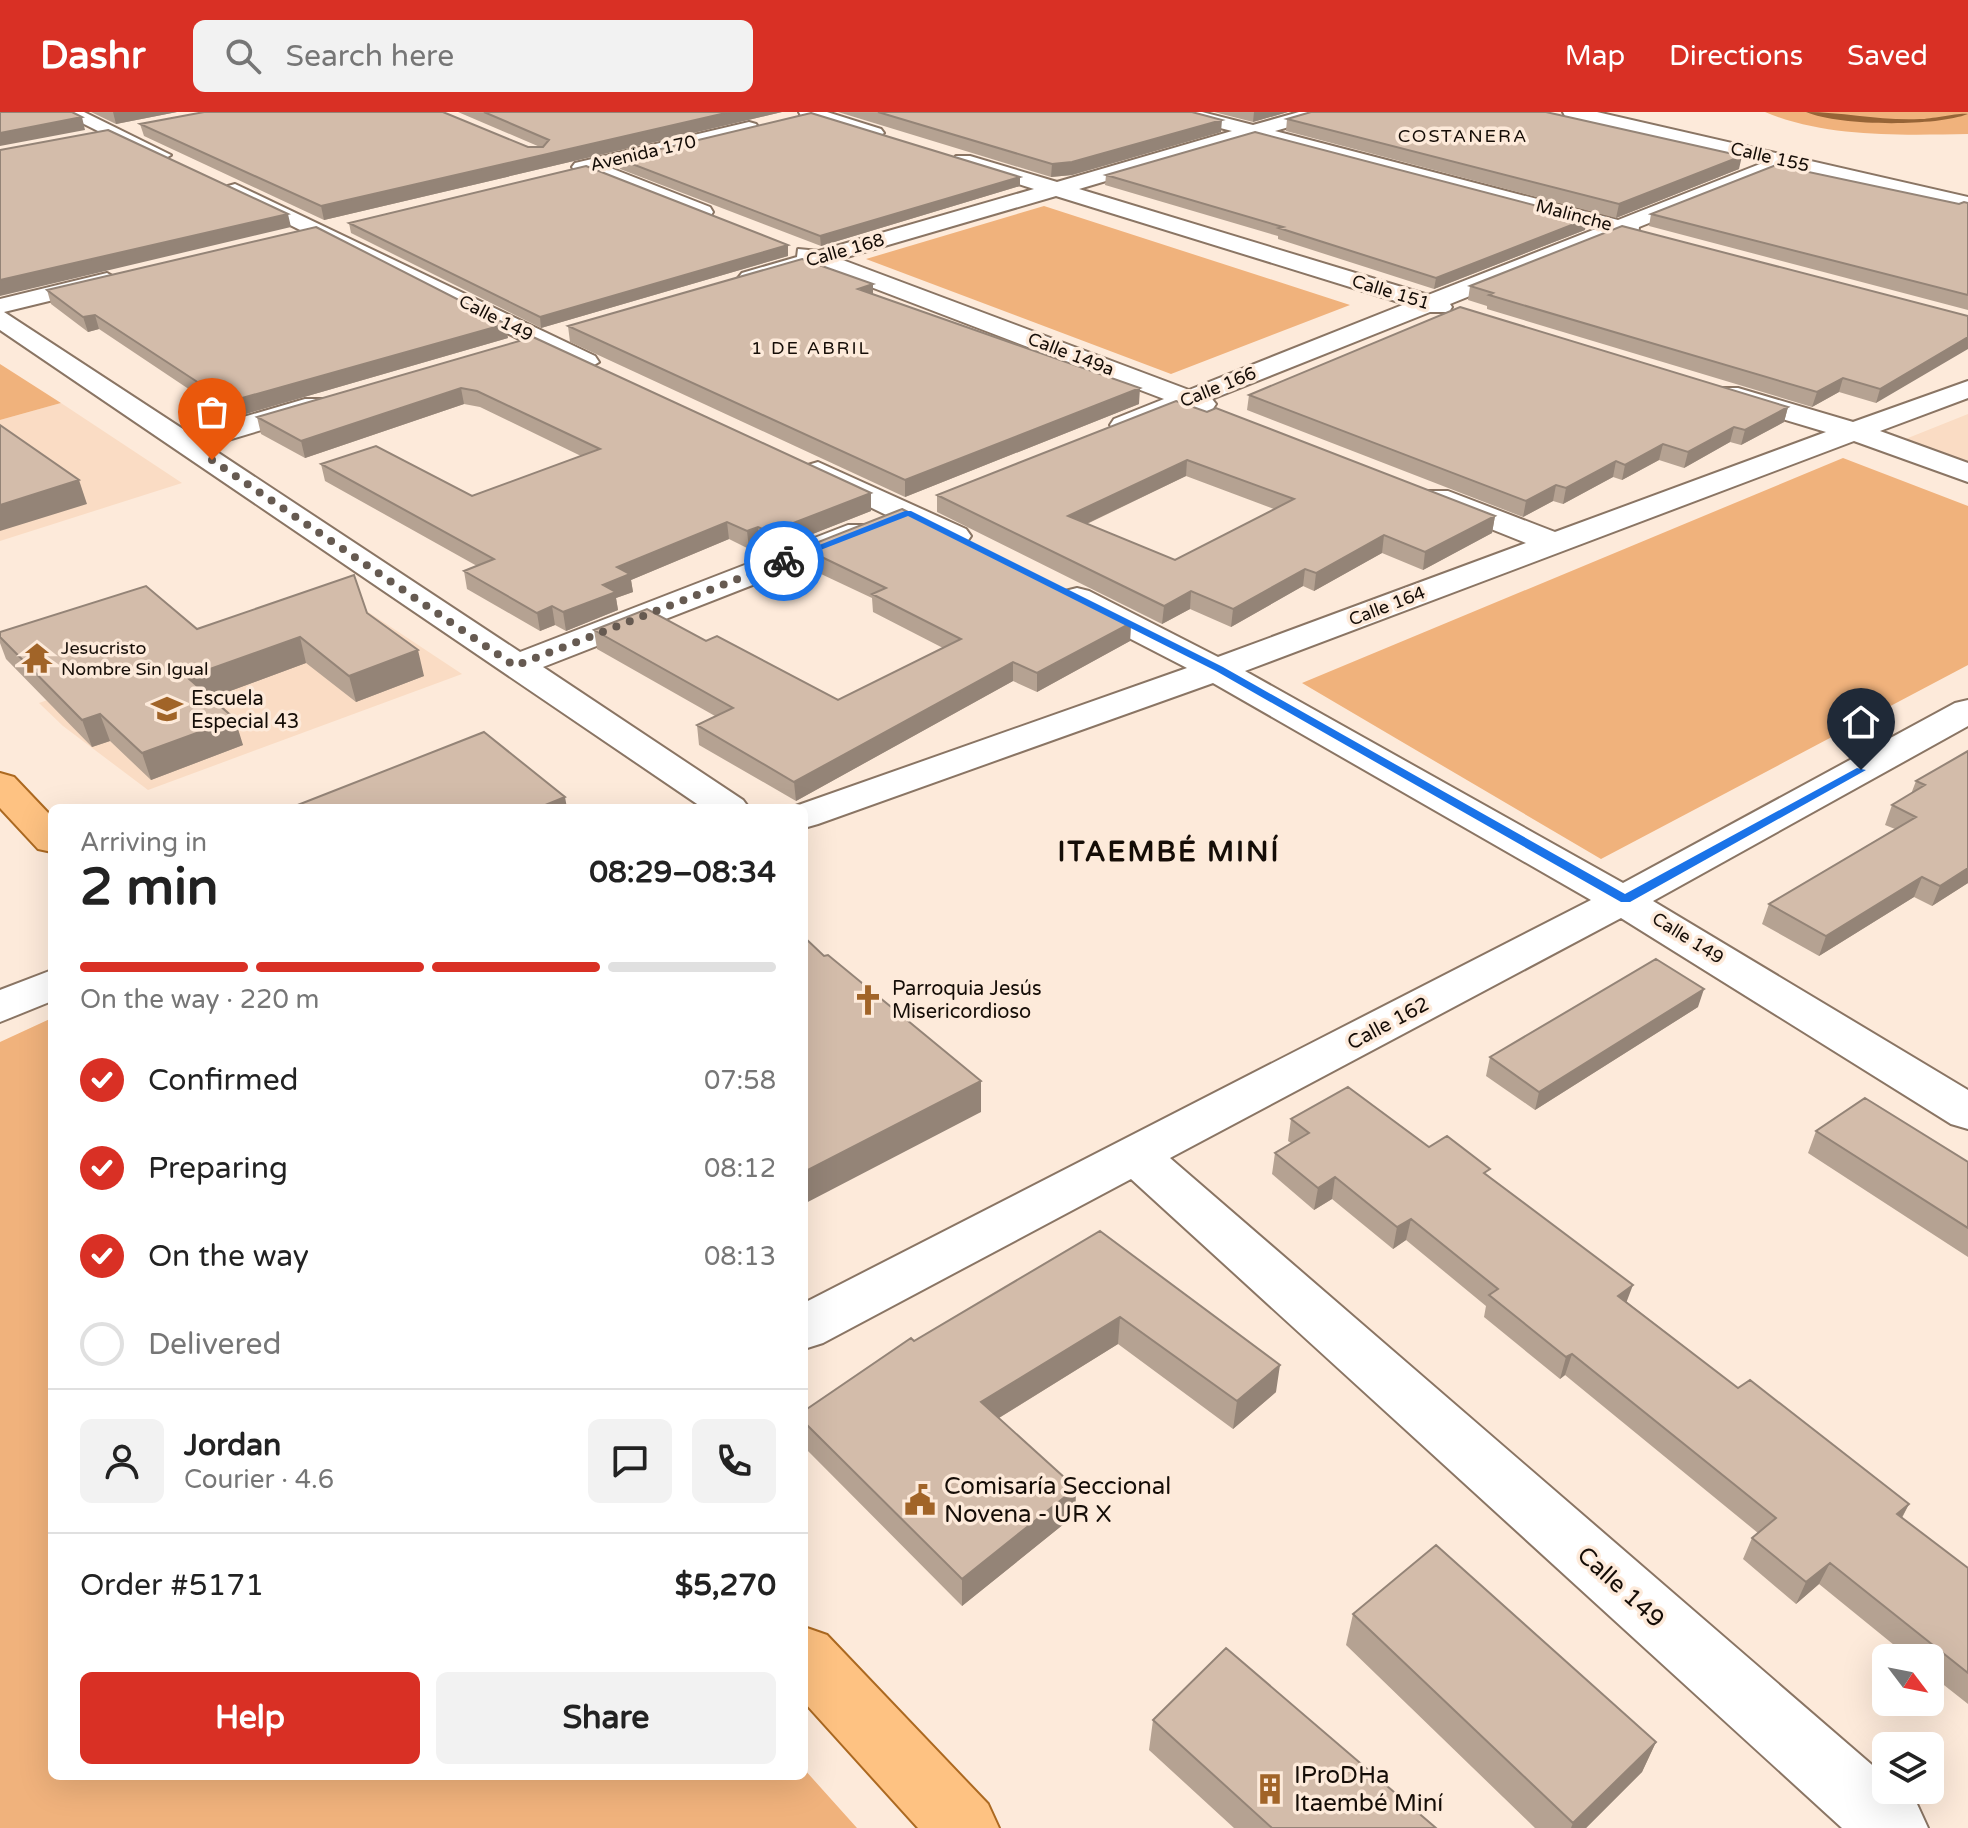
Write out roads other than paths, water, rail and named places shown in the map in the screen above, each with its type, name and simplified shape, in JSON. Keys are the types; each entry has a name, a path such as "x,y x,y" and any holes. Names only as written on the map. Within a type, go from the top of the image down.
{"main road":[{"path":"0,785 48,836"},
{"path":"808,1660 964,1828"}],"street":[{"name":"Malinche","path":"1180,112 1651,235"},
{"name":"Calle 168","path":"728,284 1320,112"},
{"name":"Calle 155","path":"1572,112 1968,203"},
{"name":"Avenida 170","path":"557,173 813,113"},
{"path":"813,113 904,142"},
{"name":"Calle 149","path":"103,128 302,221 610,373"},
{"name":"Calle 151","path":"934,151 1460,313"},
{"name":"Calle 166","path":"1100,435 1786,161"},
{"path":"587,166 730,224"},
{"name":"Calle 149a","path":"773,241 1232,416"},
{"path":"0,306 123,277"},
{"path":"0,319 723,804"},
{"path":"1705,387 1858,433 1968,473"},
{"name":"Calle 164","path":"808,815 1219,669 1858,433 1968,389"},
{"path":"186,443 339,398"},
{"path":"794,460 923,507 979,548"},
{"path":"1408,485 1554,543"},
{"path":"515,666 923,507"},
{"name":"Calle 149","path":"1049,584 1219,669 1625,899 1968,1112"},
{"name":"Calle 162","path":"808,1326 1625,899 1967,712"},
{"path":"0,1007 48,986"},
{"name":"Calle 149","path":"1135,1155 1893,1828"}],"waterway":[{"path":"1809,112 1913,122 1953,118 1967,112"}],"place":[{"name":"Jesucristo Nombre Sin Igual","path":"37,658"},
{"name":"Escuela Especial 43","path":"167,709"},
{"name":"Parroquia Jesús Misericordioso","path":"868,1000"},
{"name":"Comisaría Seccional Novena - UR X","path":"920,1500"},
{"name":"IProDHa Itaembé Miní","path":"1270,1789"}],"district":[{"name":"COSTANERA","path":"1463,136"},
{"name":"1 DE ABRIL","path":"811,348"},
{"name":"ITAEMBÉ MINÍ","path":"1169,851"}]}
